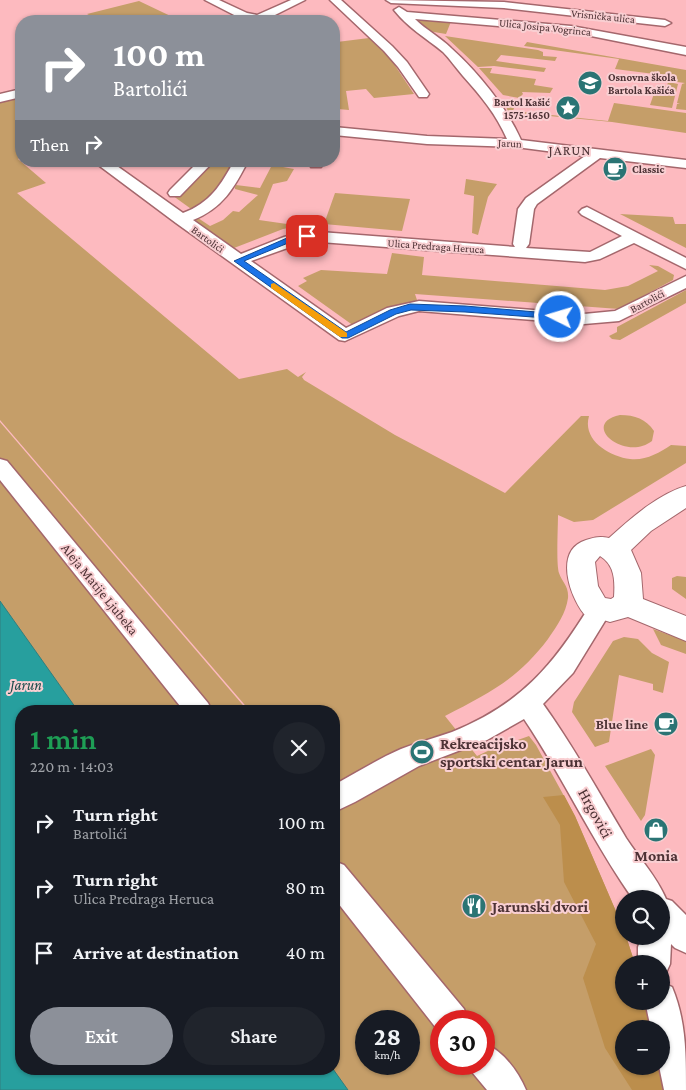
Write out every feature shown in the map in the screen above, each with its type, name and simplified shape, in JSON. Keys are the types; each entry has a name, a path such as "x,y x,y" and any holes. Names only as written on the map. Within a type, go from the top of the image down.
{"street":[{"path":"210,0 242,15"},
{"path":"266,15 300,0"},
{"path":"335,0 346,13 371,33 396,57 423,94"},
{"name":"Vrisnička ulica","path":"391,0 403,15 423,33 447,50 492,101 506,121 516,143"},
{"name":"Vrisnička ulica","path":"391,0 504,5 665,23"},
{"name":"Ulica Josipa Vogrinca","path":"403,15 572,29 686,52"},
{"path":"0,98 15,94"},
{"name":"Jarun","path":"340,133 427,140 516,143 686,164"},
{"path":"521,244 526,210 532,201 597,154"},
{"name":"Bartolići","path":"108,167 345,336 393,312 419,306 584,319 618,316 686,281"},
{"path":"175,193 201,167"},
{"path":"181,220 198,213 225,192 238,167"},
{"path":"586,212 686,264"},
{"name":"Ulica Predraga Heruca","path":"238,261 290,240 307,236 585,257 594,256 633,237"},
{"name":"Aleja Matije Ljubeka","path":"0,466 194,705"},
{"path":"614,550 641,524 686,496"},
{"path":"340,797 422,752 448,746 489,727 526,702 557,674 570,657 613,606 629,586 627,569 620,554 614,550 599,546 592,548 582,556 580,566 584,588 592,604 613,606 686,629"},
{"name":"Hrgovići","path":"526,702 555,741 613,844 643,890"},
{"path":"340,882 443,1010"},
{"path":"664,1010 681,1090"},
{"path":"495,1074 508,1090"}],"shaded area":[{"path":"139,1 168,15 89,15 87,14"},
{"path":"409,17 452,19 446,34 422,30"},
{"path":"445,36 538,50 543,52 543,56 557,57 555,61 501,55 496,61 546,68 544,72 494,66 478,67"},
{"path":"369,38 390,58 414,94 374,98 366,89 346,91 349,110 340,109 340,42"},
{"path":"527,42 686,70 686,110 676,109 677,104 680,104 677,103 682,84 685,83 669,81 670,76 615,69 619,59 524,46"},
{"path":"479,68 492,68 490,73 536,79 534,85 553,88 550,93 522,92 523,94 519,98 503,95"},
{"path":"668,82 678,84 672,108 650,105 657,85 667,86"},
{"path":"13,97 15,98 15,167 27,167 46,183 17,193 239,379 287,369 298,377 306,372 302,377 304,380 395,435 505,493 581,416 589,416 588,425 590,432 593,439 599,445 622,457 641,459 671,445 686,446 686,463 593,520 574,522 558,515 558,568 568,594 567,604 561,619 548,639 525,665 489,692 445,716 477,756 529,736 536,745 575,816 615,909 615,945 629,945 632,955 615,955 615,1010 624,1010 624,1020 615,1020 615,1075 640,1075 667,1090 0,1090 0,422 243,705 15,705 15,1075 340,1075 340,705 245,705 0,420 0,100"},
{"path":"516,102 513,111 608,121 614,103 686,113 686,133 612,122 508,112 506,106"},
{"path":"203,167 233,167 225,184 194,211 169,193"},
{"path":"271,167 294,169 287,181 273,184 259,220 294,225 294,227 283,229 234,248 195,221 198,218 210,226 223,220 233,211 239,212 258,195 235,189 236,185 260,188"},
{"path":"466,179 497,184 488,197 478,235 472,233 474,196 464,194"},
{"path":"335,193 410,199 402,231 324,224"},
{"path":"620,214 673,217 675,224 686,224 686,248"},
{"path":"392,253 424,257 422,275 605,290 628,286 658,271 649,265 658,266 674,275 673,280 619,309 415,294 418,303 354,326 298,286 307,281 303,278 321,270 387,274"},
{"path":"686,290 686,303 620,340 612,339 609,336 617,332 617,327"},
{"path":"620,415 635,417 647,423 654,431 652,441 641,446 630,447 610,439 605,433 604,426 608,420"},
{"path":"677,576 686,577 686,599 672,589 672,578"},
{"path":"653,629 686,641 686,654 661,645"},
{"path":"624,637 638,639 652,653 669,662 663,693 653,690 653,684 619,675 609,742 595,747 572,712 574,702 613,641"},
{"path":"651,749 655,755 645,815 641,821 605,766"},
{"path":"564,795 615,909 615,945 629,945 632,955 615,955 615,1010 649,1010 652,1020 615,1020 615,1064 605,1048 583,978 596,944 564,882 560,825 543,797"},
{"path":"622,1075 663,1075 667,1090 632,1090"}],"water":[{"name":"Jarun","path":"0,601 74,705 15,705 15,1075 337,1075 348,1090 0,1090"}],"slow traffic":[{"path":"274,286 343,335"}],"place":[{"name":"Osnovna škola Bartola Kašića","path":"590,83"},
{"name":"Bartol Kašić 1575-1650","path":"568,108"},
{"name":"Classic","path":"615,169"},
{"name":"Blue line","path":"666,724"},
{"name":"Rekreacijsko sportski centar Jarun","path":"422,752"},
{"name":"Monia","path":"656,830"},
{"name":"Jarunski dvori","path":"474,906"}],"district":[{"name":"JARUN","path":"570,150"}],"route":[{"path":"307,236 290,240 238,261 345,336 393,312 419,306 560,317"}]}
